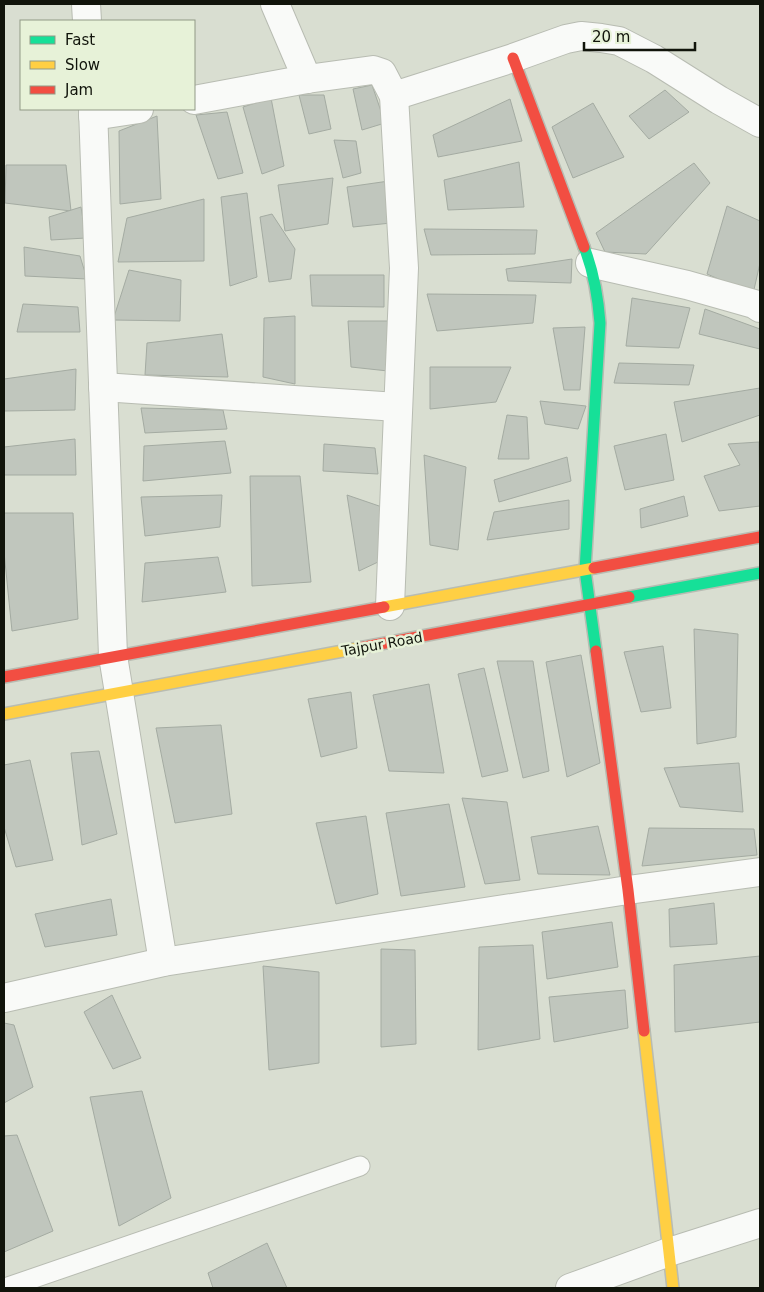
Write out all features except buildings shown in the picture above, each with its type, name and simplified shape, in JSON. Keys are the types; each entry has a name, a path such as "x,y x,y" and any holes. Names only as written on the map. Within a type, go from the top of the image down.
{"main road":[{"path":"513,58 568,209 590,262 598,296 600,323 585,570 628,890 673,1288"},
{"path":"4,677 760,536"},
{"name":"Tajpur Road","path":"4,714 760,573"}],"street":[{"path":"86,4 87,20"},
{"path":"275,4 307,79"},
{"path":"394,96 566,39 581,36 619,42 654,59 719,100 760,123"},
{"path":"195,100 307,79 373,70 382,73 394,96 404,268 390,606"},
{"path":"124,110 93,112 113,656 163,962"},
{"path":"590,262 687,285 754,304 760,308"},
{"path":"102,387 397,407"},
{"path":"4,998 163,962 628,890 760,872"},
{"path":"570,1288 670,1264 760,1223"}],"lane":[{"path":"5,1288 360,1166"}],"traffic: fast":[{"path":"584,247 595,285 600,323 585,570 596,651"},
{"path":"629,597 760,573"}],"traffic: slow":[{"path":"384,607 594,568"},
{"path":"4,714 359,648"},
{"path":"644,1031 673,1288"}],"traffic: jam":[{"path":"513,58 584,247"},
{"path":"594,568 760,537"},
{"path":"359,648 629,597"},
{"path":"4,677 384,607"},
{"path":"596,651 628,890 644,1031"}]}
